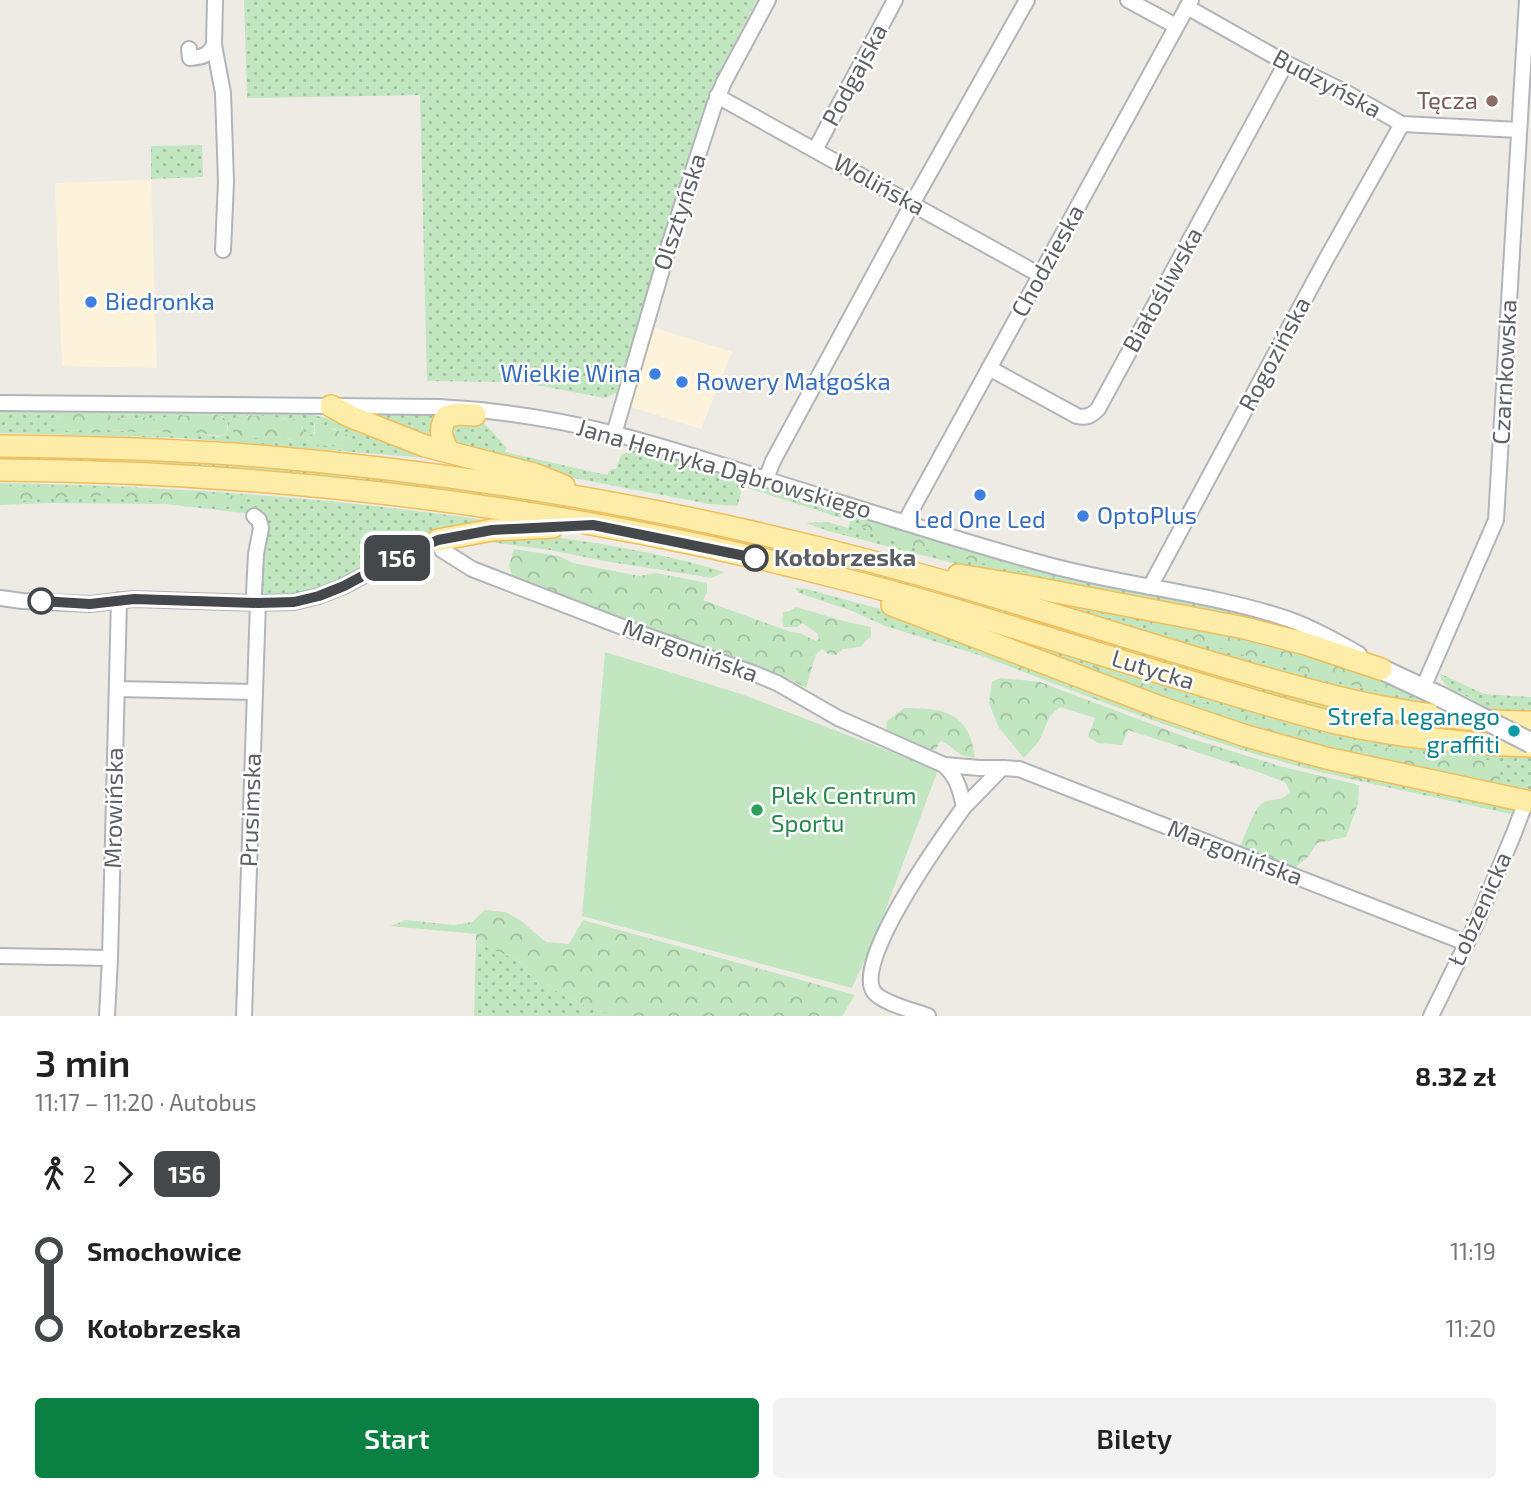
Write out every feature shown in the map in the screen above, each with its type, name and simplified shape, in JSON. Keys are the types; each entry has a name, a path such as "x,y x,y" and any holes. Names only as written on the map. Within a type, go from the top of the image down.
{"main road":[{"path":"331,406 349,416 425,446 534,474 598,500"},
{"path":"450,452 441,433 446,417 458,414 475,415"},
{"name":"Jana Henryka Dąbrowskiego","path":"0,446 136,449 261,457 448,477 598,500 755,533 900,569"},
{"path":"0,470 111,472 278,483 443,501 593,525 781,564 1227,730 1326,758 1528,801"},
{"path":"438,540 492,530 593,525"},
{"name":"Lutycka","path":"781,564 924,601 1220,691 1334,722 1464,743 1531,744"},
{"path":"900,569 974,576 1245,628 1306,643 1381,669 1531,744"},
{"name":"Lutycka","path":"900,569 1344,700 1444,717 1531,722"}],"street":[{"path":"215,0 214,45 223,93 226,182 223,250"},
{"name":"Olsztyńska","path":"614,434 670,242 717,96 768,0"},
{"name":"Podgajska","path":"815,150 895,0"},
{"path":"766,479 773,461 912,204 1027,0"},
{"path":"1128,0 1175,26"},
{"name":"Czarnkowska","path":"1423,688 1496,520 1527,0"},
{"name":"Chodzieska","path":"905,522 1189,3"},
{"name":"Budzyńska","path":"1189,3 1286,63 1402,124 1519,130"},
{"path":"189,49 190,58 204,57 214,45"},
{"name":"Białośliwska","path":"989,368 1077,416 1092,415 1098,409 1286,63"},
{"name":"Wolińska","path":"717,96 1040,275"},
{"name":"Rogozińska","path":"1150,586 1402,124"},
{"name":"Jana Henryka Dąbrowskiego","path":"0,402 439,407 493,411 614,434 1066,570 1231,602 1290,620 1331,638 1381,669"},
{"name":"Prusimska","path":"244,1016 256,554 261,528 259,520 254,516"},
{"path":"0,598 90,604 134,599 256,598 294,602 344,586 406,553 438,540"},
{"name":"Margonińska","path":"438,540 442,550 472,569 625,628 777,682 838,718 944,765 1019,769 1466,943"},
{"name":"Mrowińska","path":"107,1016 119,600"},
{"path":"117,689 254,692"},
{"path":"944,765 958,782 964,807"},
{"path":"928,1016 876,994 872,990 870,977 885,932 923,867 964,807 1002,768"},
{"name":"Łobżenicka","path":"1430,1016 1475,926 1528,801"},
{"path":"0,956 110,958"}],"shaded area":[{"path":"151,180 157,368 62,366 55,183"},
{"path":"652,327 732,352 701,429 628,406"}],"green space":[{"path":"244,0 757,0 719,74 701,119 618,392 605,398 520,382 427,381 420,95 247,98"},
{"path":"202,145 203,177 151,179 151,146"},
{"path":"0,410 277,412 327,418 440,455 439,459 181,438 0,433","holes":["92,412 118,418 146,417 157,420 177,414 218,415 223,416 228,429 225,435 218,437 192,432 70,431 48,425 63,413","249,415 282,421 285,418 302,426 304,433 309,436 314,434 314,424 318,423 355,440 347,447 316,444 303,439 243,439 237,419 245,424"]},
{"path":"92,412 118,418 146,417 157,420 177,414 218,415 227,420 227,429 225,434 220,436 196,433 181,435 160,431 149,433 108,430 95,433 67,431 47,423 47,420 56,419 63,413"},
{"path":"350,413 435,414 435,441"},
{"path":"275,416 282,421 287,418 294,419 304,433 312,435 315,433 315,422 343,433 357,443 354,447 337,444 326,447 307,440 288,438 277,441 237,438 232,430 232,421 237,419 245,424 246,417"},
{"path":"482,421 507,448 505,452 607,475 611,469 616,469 621,455 635,449 737,476 743,481 738,506 709,504 548,473 454,447 448,424"},
{"path":"0,453 216,460 478,488 699,528 1486,727 1485,737 1379,724 678,535 0,463"},
{"path":"750,480 812,502 937,538 1269,618 1314,635 968,567 828,531 806,523 827,522 848,528 850,521 748,488"},
{"path":"0,483 253,495 505,523 308,592 259,597 263,525 253,514 165,504 0,505"},
{"path":"0,486 90,487 111,491 128,488 219,494 235,496 237,503 235,507 195,506 103,495 0,503"},
{"path":"864,518 1028,567 1073,576 1074,580 1072,582 989,565 900,542 862,527 861,520"},
{"path":"531,534 629,549 724,572 711,578 481,541"},
{"path":"514,549 559,556 573,563 639,576 656,573 707,583 703,600 816,641 819,639 817,633 802,623 797,627 784,627 783,612 796,607 871,627 871,636 860,647 843,649 836,655 828,654 822,649 816,654 806,688 756,665 512,575 509,566"},
{"path":"977,582 1237,633 1416,694 1474,700 1448,687 1440,674 1484,694 1531,697 1531,714 1499,713 1347,693"},
{"path":"795,588 891,612 983,646 980,650 982,656 885,626 852,611 799,593"},
{"path":"1150,617 1237,633 1350,665 1411,692 1411,696 1317,676 1164,631 1150,624"},
{"path":"997,633 1134,672 1531,753 1531,795 1284,741 1002,639"},
{"path":"983,646 1361,773 1364,782 1266,757 1170,726 982,656 980,650"},
{"name":"Plek Centrum Sportu","path":"605,652 741,694 938,770 877,933 852,988 582,916"},
{"path":"1094,664 1142,679 1143,684 1333,739 1420,754 1498,761 1500,779 1497,784 1360,753 1290,742 1147,694 1101,673 1093,668"},
{"path":"1001,678 1040,682 1183,736 1283,767 1359,785 1358,804 1346,837 1317,843 1309,856 1295,868 1240,847 1251,819 1260,805 1283,797 1290,791 1285,782 1128,730 1122,745 1098,743 1088,737 1095,718 1060,707 1050,716 1039,741 1024,758 999,728 989,703 992,681"},
{"path":"904,708 932,709 953,716 967,731 975,758 959,753 941,741 937,749 924,751 892,737 886,722"},
{"path":"1361,773 1514,809 1515,815 1364,782"},
{"path":"485,910 506,912 546,942 569,944 583,920 855,995 842,1016 615,1016 589,1008 551,988 516,959 476,943 476,934 390,926 406,920 454,925 472,922"},
{"path":"476,943 516,959 551,988 589,1008 615,1016 474,1016"}],"bus line":[{"name":"156","path":"41,601 90,604 134,599 294,602 344,586 414,549 438,540 492,530 593,525 755,558"}],"place":[{"name":"Tęcza","path":"1492,101"},
{"name":"Biedronka","path":"91,302"},
{"name":"Wielkie Wina","path":"655,374"},
{"name":"Rowery Małgośka","path":"682,382"},
{"name":"Led One Led","path":"980,495"},
{"name":"OptoPlus","path":"1083,516"},
{"name":"Kołobrzeska","path":"755,558"},
{"name":"Strefa leganego graffiti","path":"1514,731"},
{"name":"Plek Centrum Sportu","path":"757,810"}]}
